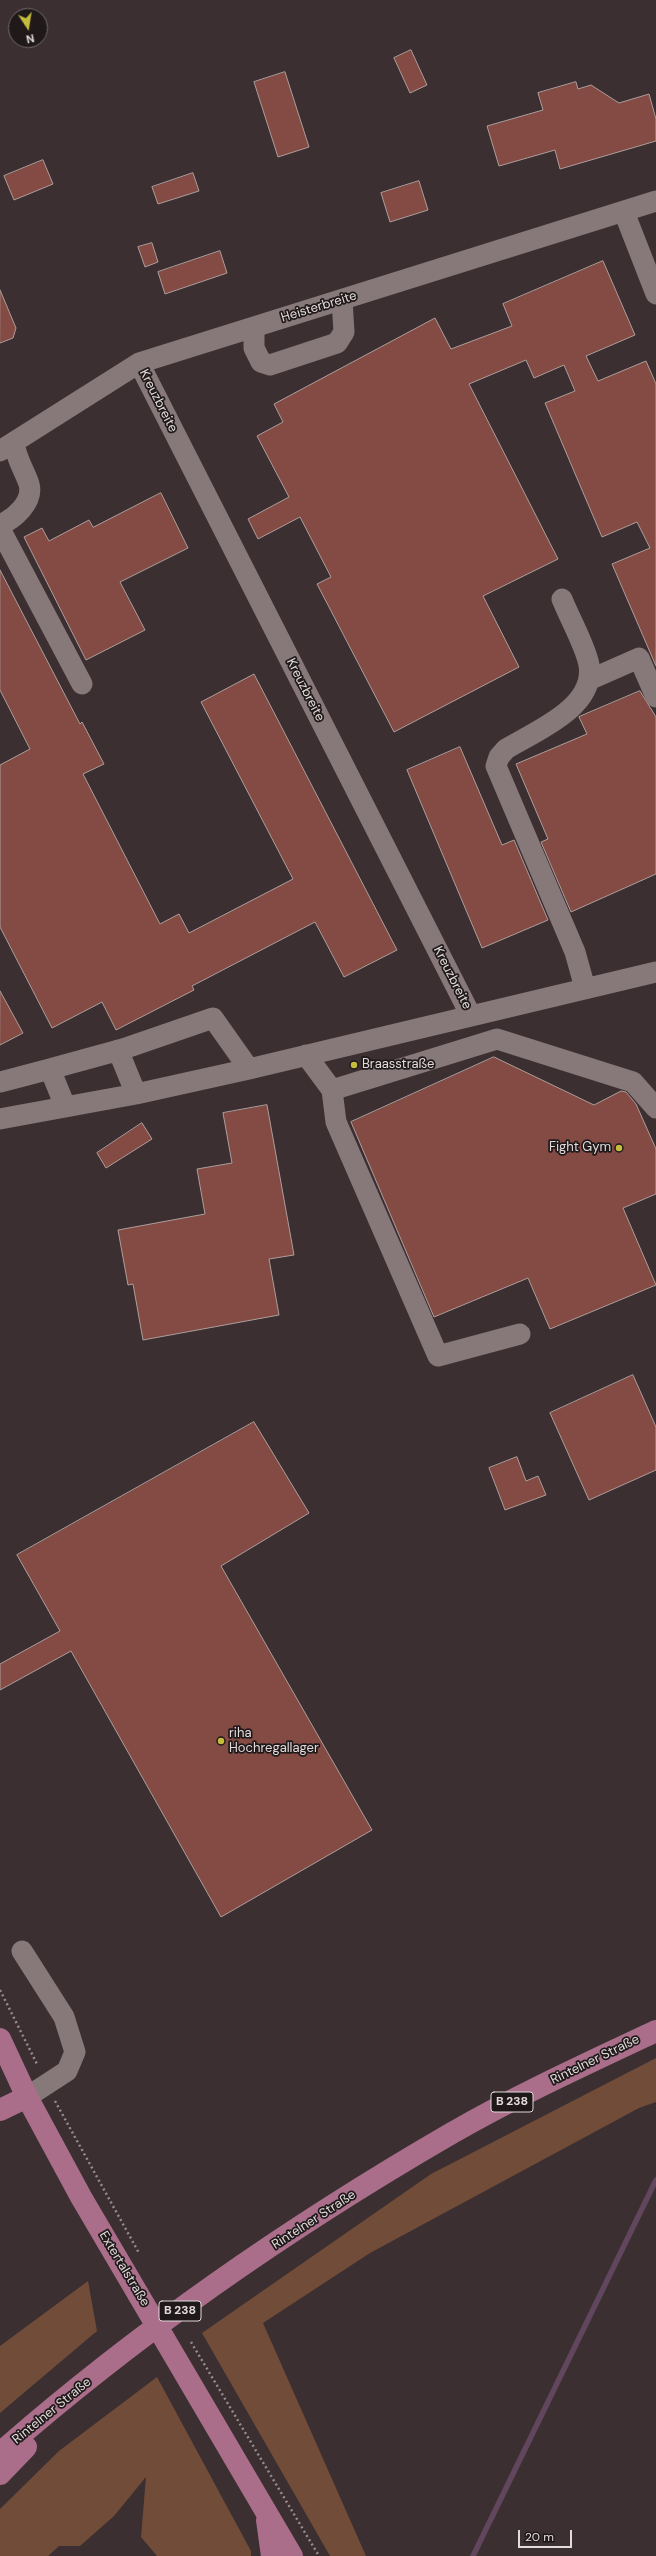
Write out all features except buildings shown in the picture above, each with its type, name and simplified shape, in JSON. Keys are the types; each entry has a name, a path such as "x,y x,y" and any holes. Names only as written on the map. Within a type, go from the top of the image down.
{"main road":[{"name":"Rintelner Straße","path":"0,2453 109,2365 252,2259 453,2132 564,2074 656,2031"},
{"name":"Extertalstraße","path":"0,2040 27,2097 108,2243 292,2556"},
{"path":"0,2110 27,2097"},
{"name":"B 238","path":"0,2436 109,2365"},
{"name":"B 238","path":"0,2474 109,2365"},
{"path":"266,2511 272,2556"}],"street":[{"name":"Heisterbreite","path":"7,447 139,364 656,201"},
{"path":"624,212 656,294"},
{"path":"254,328 254,348 260,362 270,364 337,343 344,332 342,300"},
{"name":"Kreuzbreite","path":"139,364 471,1016"},
{"path":"0,525 18,513 27,501 29,485 15,456 7,447"},
{"path":"0,528 82,684"},
{"path":"562,599 589,665 588,680 584,694 575,706 506,749 499,757 496,766 575,952 585,988"},
{"path":"588,680 639,658 656,697"},
{"path":"0,1119 136,1094 249,1069 656,972"},
{"path":"0,1082 118,1050 213,1018 249,1069"},
{"path":"421,1029 430,1060"},
{"path":"332,1090 497,1039 633,1082 656,1108"},
{"path":"118,1050 136,1094"},
{"path":"306,1055 332,1090 336,1122 438,1356 520,1334"},
{"path":"50,1069 65,1106"},
{"path":"22,1951 64,2017 75,2052 66,2071 27,2097"}],"path":[{"path":"0,1990 47,2085 140,2255"},
{"path":"188,2337 319,2556"}],"shaded area":[{"path":"656,2058 656,2102 639,2108 370,2253 263,2323 366,2556 330,2556 202,2333 431,2174"},
{"path":"88,2281 97,2331 0,2413 0,2346"},
{"path":"157,2377 251,2551 251,2556 157,2556 141,2537 146,2477 114,2516 80,2546 59,2546 48,2556 0,2556 0,2509 59,2451"}],"waterway":[{"path":"473,2556 656,2180"}],"place":[{"name":"Braasstraße","path":"354,1065"},
{"name":"Fight Gym","path":"619,1148"},
{"name":"riha Hochregallager","path":"221,1741"}]}
